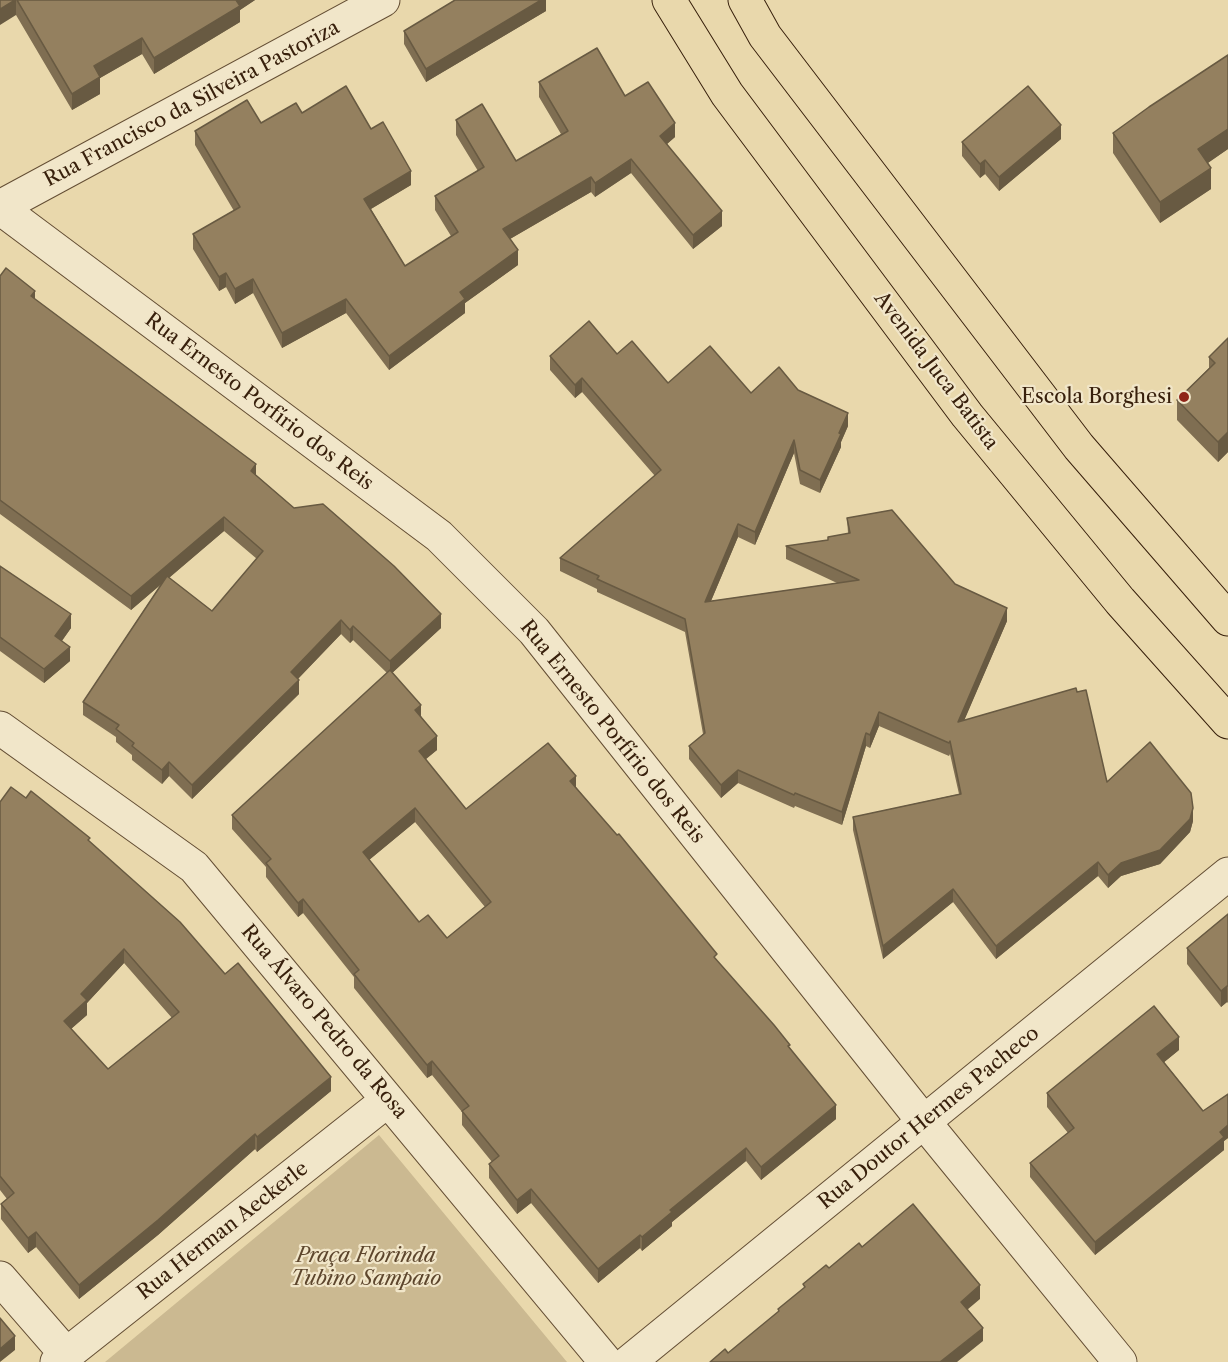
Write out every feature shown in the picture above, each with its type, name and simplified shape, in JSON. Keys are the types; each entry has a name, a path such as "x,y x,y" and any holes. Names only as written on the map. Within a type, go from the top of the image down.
{"main road":[{"name":"Avenida Juca Batista","path":"669,0 727,94 967,415 1120,601 1228,722"},
{"path":"745,0 765,36 1079,447 1228,619"}],"street":[{"name":"Rua Francisco da Silveira Pastoriza","path":"0,208 383,0"},
{"name":"Rua Ernesto Porfírio dos Reis","path":"0,208 447,544 534,631 924,1122 1120,1362"},
{"name":"Rua Álvaro Pedro da Rosa","path":"0,728 194,867 606,1362"},
{"name":"Rua Doutor Hermes Pacheco","path":"629,1362 1228,874"},
{"name":"Rua Herman Aeckerle","path":"62,1358 388,1100"},
{"path":"0,1278 62,1358"}],"green space":[{"name":"Praça Florinda Tubino Sampaio","path":"379,1135 567,1362 105,1362"}],"building":[{"path":"0,0 15,0 0,9"},
{"path":"17,0 236,0 240,6 154,58 142,38 94,66 100,77 72,94"},
{"path":"455,0 541,0 426,69 404,31"},
{"path":"597,48 625,96 648,82 675,123 660,136 722,211 693,235 631,159 595,183 591,177 503,229 518,250 460,292 465,299 389,356 346,299 282,333 253,279 235,289 226,273 219,277 193,234 240,207 195,131 247,100 261,123 296,103 302,113 346,86 371,129 383,122 411,171 364,199 405,266 458,232 435,196 484,167 456,120 482,104 516,161 568,131 539,82"},
{"path":"1228,55 1228,129 1198,149 1211,168 1160,202 1113,133"},
{"path":"1028,86 1061,125 999,177 985,160 980,164 962,142"},
{"path":"6,268 35,291 31,296 256,464 251,471 294,508 323,504 394,566 441,614 390,661 353,626 350,630 341,620 291,672 299,680 192,785 169,762 162,770 132,746 134,743 116,729 119,725 83,702 167,576 212,611 263,551 224,517 131,596 0,500 0,276"},
{"path":"589,321 617,354 632,341 668,383 710,346 751,393 779,367 798,390 848,413 820,480 800,470 794,440 755,532 738,524 705,602 859,580 786,546 828,540 828,537 850,533 847,518 892,510 955,584 1007,608 958,722 1076,688 1077,692 1086,690 1107,782 1150,742 1191,793 1193,808 1190,819 1160,850 1121,863 1108,875 1098,862 996,946 953,889 883,946 853,817 961,794 950,741 949,743 879,712 870,735 866,733 842,812 795,793 794,795 738,770 721,785 689,746 705,733 685,619 597,579 599,576 560,558 661,470 582,378 575,385 550,356"},
{"path":"1228,338 1228,432 1218,442 1177,400 1215,363 1209,357"},
{"path":"0,566 71,614 55,636 70,647 44,669 0,637"},
{"path":"390,670 421,705 415,710 437,736 419,751 466,809 548,743 576,776 570,781 617,835 619,834 717,954 714,957 774,1025 836,1105 761,1167 746,1148 670,1210 672,1212 642,1237 640,1235 598,1269 531,1189 517,1200 489,1164 499,1156 462,1111 469,1106 432,1061 427,1065 354,974 359,970 303,899 298,903 266,863 271,859 232,815","holes":["415,808 491,902 447,938 428,915 419,922 363,852"]},
{"path":"11,787 26,798 31,791 90,838 88,840 180,922 225,974 238,963 331,1077 257,1137 255,1134 158,1220 79,1285 36,1232 28,1238 1,1204 14,1193 0,1176 0,802","holes":["124,949 179,1012 108,1069 64,1021 87,1000 81,994"]},
{"path":"1228,914 1228,986 1221,991 1187,948"},
{"path":"1154,1006 1179,1037 1157,1054 1203,1111 1228,1094 1228,1125 1220,1132 1224,1137 1095,1242 1030,1163 1074,1128 1047,1093"},
{"path":"913,1204 980,1285 961,1302 983,1328 940,1362 710,1362 725,1349 728,1353 779,1311 778,1309 805,1287 803,1284 826,1265 829,1268 859,1243 862,1247"},
{"path":"0,1318 15,1336 0,1349"}],"place":[{"name":"Escola Borghesi","path":"1184,397"}]}
